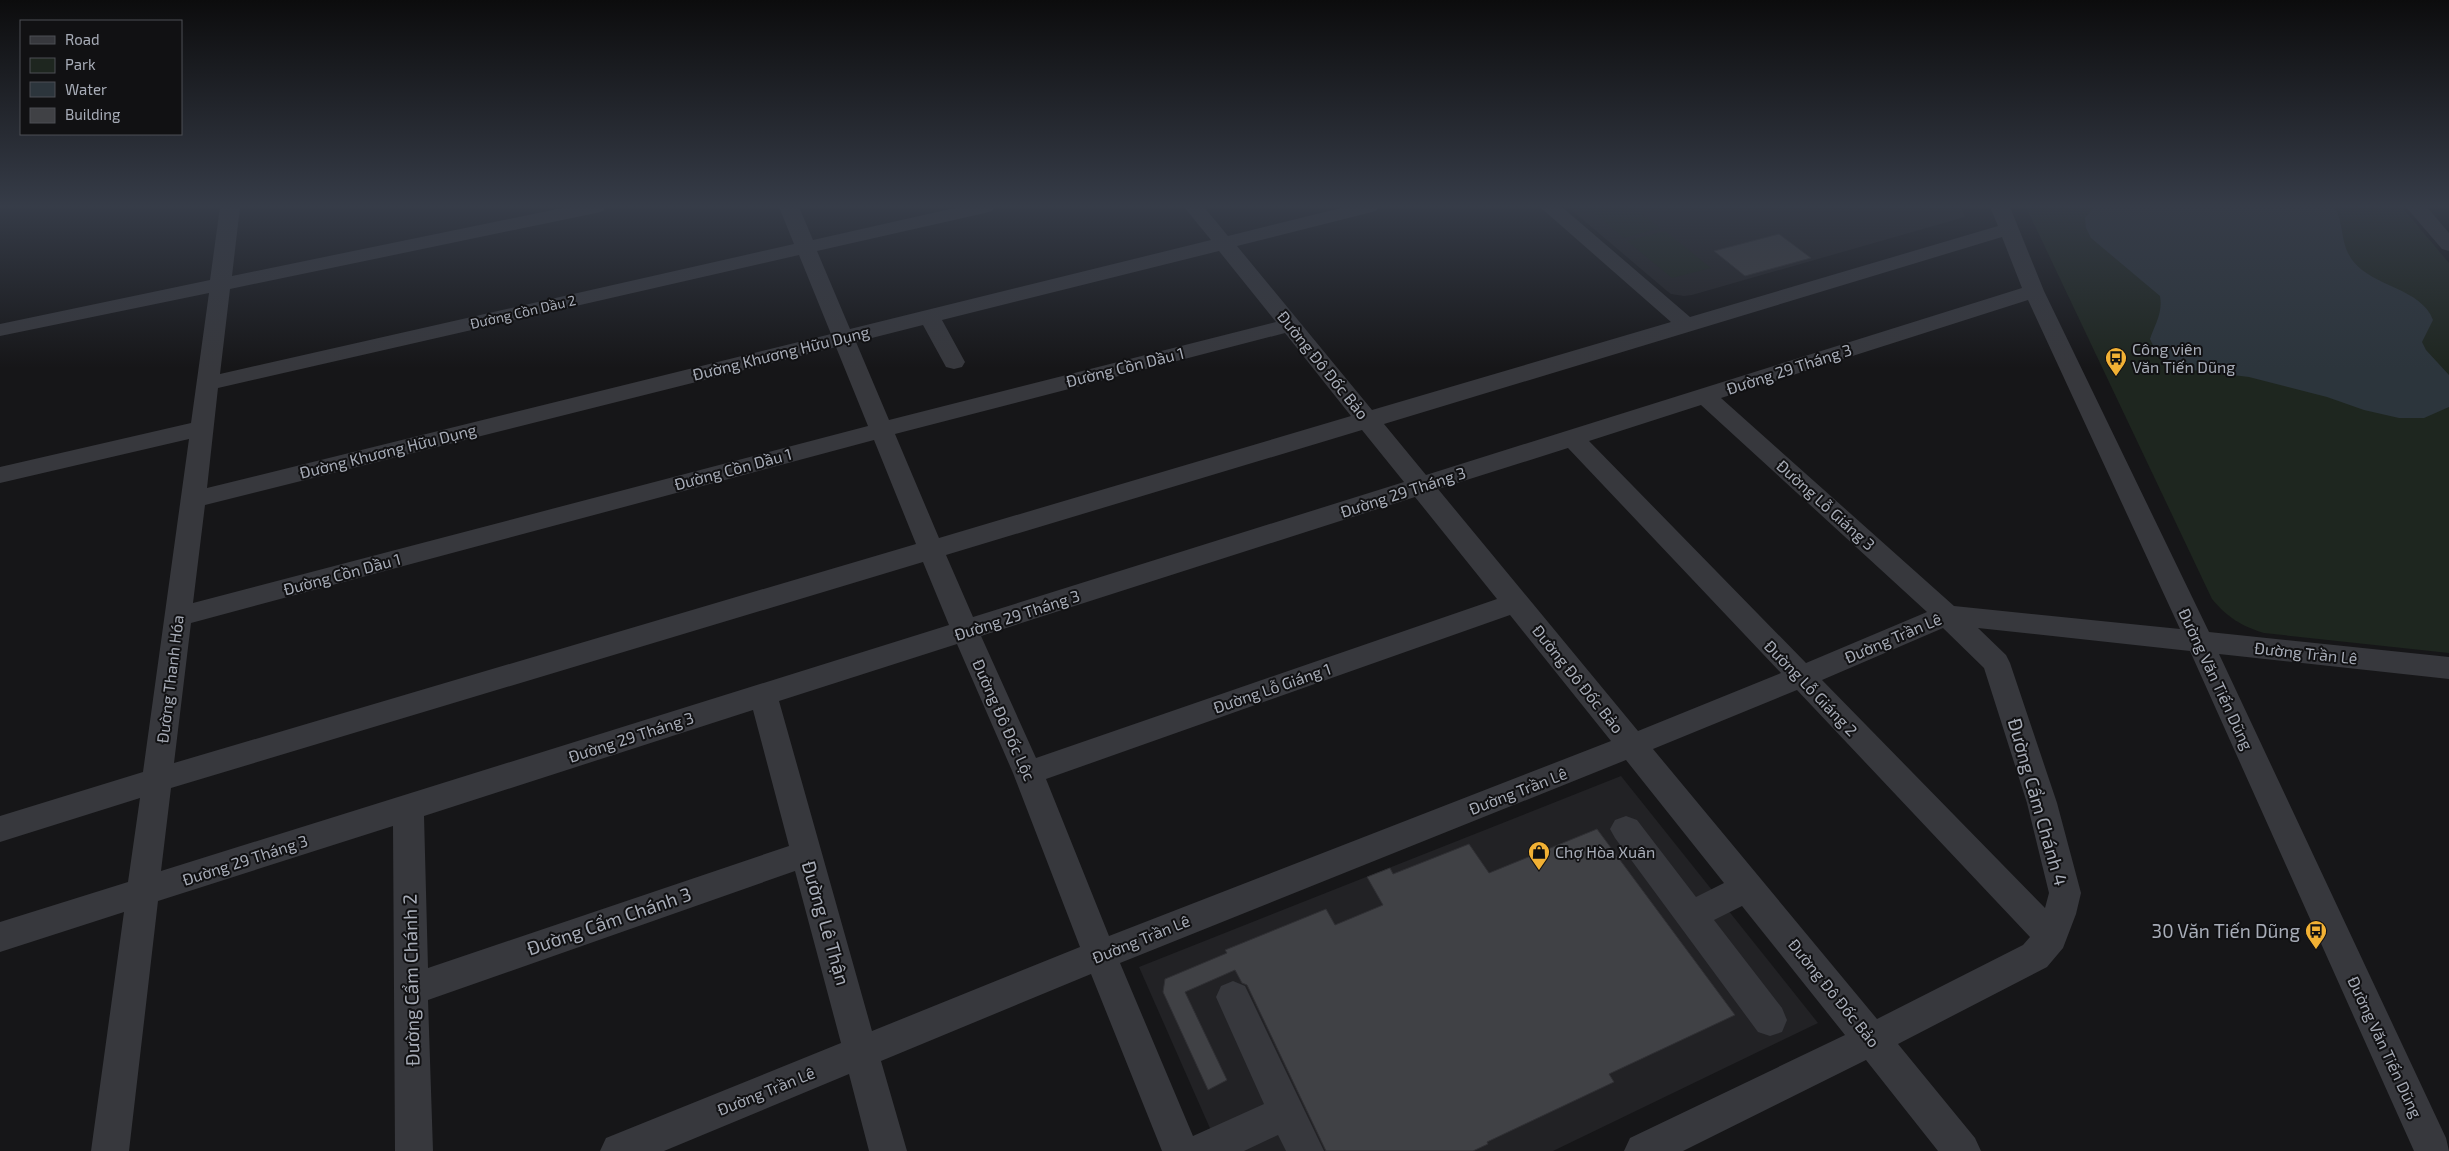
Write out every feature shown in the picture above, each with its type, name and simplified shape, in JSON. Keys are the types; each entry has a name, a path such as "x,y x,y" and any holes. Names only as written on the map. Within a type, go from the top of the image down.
{"street":[{"name":"Đường Thanh Hóa","path":"110,1151 145,892 177,618 223,261"},
{"path":"0,330 337,261"},
{"name":"Đường Cồn Dầu 2","path":"207,384 750,261"},
{"name":"Đường Đô Đốc Lộc","path":"811,261 965,631 1028,773 1100,955 1181,1151"},
{"name":"Đường Khương Hữu Dụng","path":"192,500 1156,261"},
{"name":"Đường Đô Đốc Bảo","path":"1238,261 1962,1151"},
{"path":"1612,261 1687,325"},
{"path":"0,829 158,780 1687,325 1877,261"},
{"name":"Đường Văn Tiến Dũng","path":"2021,261 2034,292 2200,642 2433,1151"},
{"name":"Đường 29 Tháng 3","path":"0,937 2034,292"},
{"path":"930,316 954,362"},
{"name":"Đường Cồn Dầu 1","path":"177,618 881,430 1290,325"},
{"name":"Đường Lỗ Giáng 3","path":"1705,396 1947,615"},
{"path":"0,475 202,428"},
{"name":"Đường Lỗ Giáng 2","path":"1573,438 2050,937"},
{"name":"Đường Lỗ Giáng 1","path":"1028,773 1516,603"},
{"name":"Đường Trần Lê","path":"619,1151 1100,955 1632,746 1947,615 2449,668"},
{"name":"Đường Cẩm Chánh 4","path":"1643,1151 1871,1040 2035,956 2050,937 2060,914 2064,893 2042,803 1996,663 1947,615"},
{"name":"Đường Lê Thận","path":"764,695 888,1151"},
{"name":"Đường Cẩm Chánh 2","path":"408,808 414,1151"},
{"path":"1626,828 1770,1020"},
{"name":"Đường Cẩm Chánh 3","path":"411,990 807,853"},
{"path":"1691,915 1747,888"},
{"path":"1233,997 1305,1151"},
{"path":"1203,1151 1286,1112"}],"shaded area":[{"path":"1631,261 1812,261 1692,295 1671,294"},
{"name":"Chợ Hòa Xuân","path":"1621,776 1818,1023 1553,1151 1220,1151 1139,967"}],"green space":[{"path":"1651,261 1702,261 1711,268 1672,278"},
{"path":"2051,261 2447,261 2449,263 2449,653 2264,633 2235,620 2212,599"}],"water":[{"path":"2118,261 2353,261 2372,277 2408,294 2427,309 2433,320 2422,342 2426,350 2449,375 2449,407 2424,418 2399,418 2364,410 2327,397 2249,377 2184,369 2158,356 2150,339 2158,318 2161,302 2160,296"}],"building":[{"path":"1726,261 1801,261 1745,276"},
{"name":"Chợ Hòa Xuân","path":"1597,829 1735,1015 1609,1074 1614,1082 1487,1142 1488,1144 1473,1151 1326,1151 1247,985 1242,983 1235,970 1185,992 1227,1080 1208,1090 1163,992 1165,979 1227,953 1225,950 1326,909 1335,925 1383,905 1367,877 1390,868 1393,874 1469,844 1489,873"}],"place":[{"name":"Công viên Văn Tiến Dũng","path":"2116,377"},
{"name":"Chợ Hòa Xuân","path":"1539,871"},
{"name":"30 Văn Tiến Dũng","path":"2316,950"}]}
